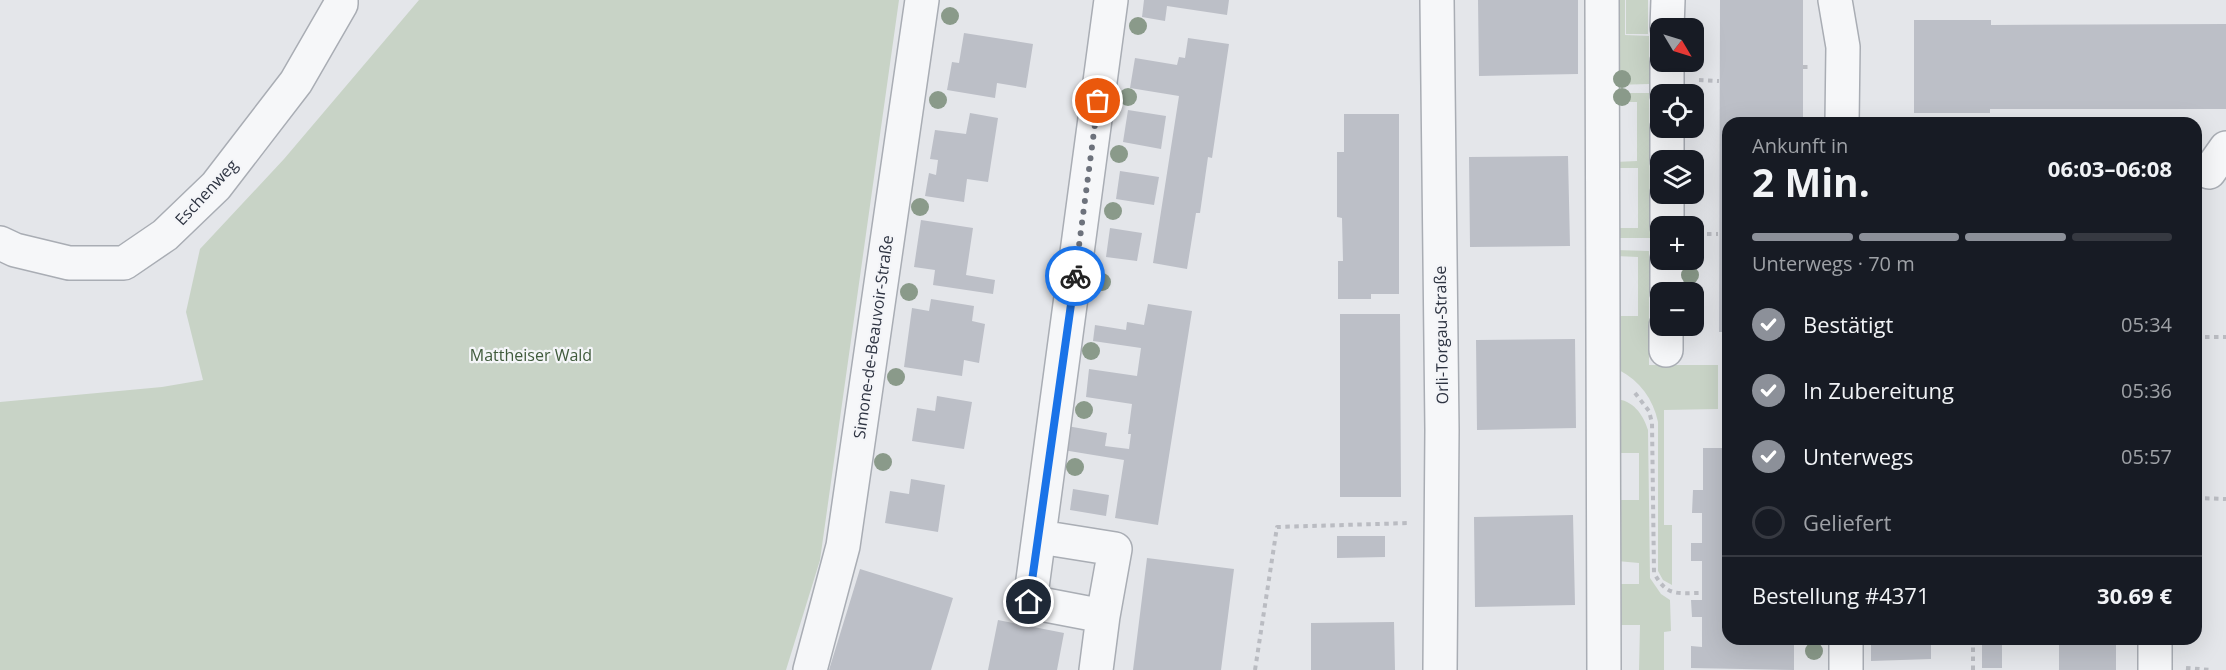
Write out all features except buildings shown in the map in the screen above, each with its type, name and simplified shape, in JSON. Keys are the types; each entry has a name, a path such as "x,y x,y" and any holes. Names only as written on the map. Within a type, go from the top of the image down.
{"street":[{"name":"Eschenweg","path":"0,243 15,250 69,263 124,263 165,235 216,186 296,82 341,4 341,0"},
{"name":"Simone-de-Beauvoir-Straße","path":"810,670 843,546 922,0"},
{"path":"1103,616 1029,602 1040,537 1111,0"},
{"name":"Orli-Torgau-Straße","path":"1437,0 1442,430 1440,670"},
{"path":"1602,0 1604,670"},
{"path":"1667,18 1668,0"},
{"path":"1835,0 1843,47 1842,117"},
{"path":"1040,537 1115,549 1096,670"},
{"path":"1846,645 1846,670"},
{"path":"2155,645 2155,670"}],"path":[{"path":"1704,234 1718,234"},
{"path":"2202,337 2226,337"},
{"path":"1603,386 1629,390 1636,394 1649,411 1652,423 1654,573 1663,588 1671,593 1702,593"},
{"path":"2202,498 2226,499"},
{"path":"1255,670 1276,526 1441,523"},
{"path":"1973,645 1973,670"}],"green space":[{"name":"Mattheiser Wald","path":"419,0 899,0 820,560 786,670 0,670 0,402 162,387 203,380 186,312 200,249 284,159"},
{"path":"1614,0 1625,0 1625,35 1649,36 1649,84 1614,85"},
{"path":"1626,0 1648,0 1648,34 1626,34"},
{"path":"1614,93 1649,93 1650,238 1615,238 1615,228 1638,228 1638,168 1615,168 1615,162 1637,161 1637,102 1614,102"},
{"path":"1615,250 1649,251 1649,365 1718,365 1718,409 1664,410 1664,525 1672,525 1672,585 1663,580 1658,571 1658,422 1649,398 1639,385 1619,370 1616,316 1638,316 1638,257 1616,256"},
{"path":"1615,399 1632,405 1648,430 1650,578 1661,594 1670,600 1671,631 1664,632 1664,670 1639,670 1640,625 1615,625 1616,584 1639,584 1639,563 1617,561 1614,500 1639,500 1639,453 1615,453"}],"way so far":[{"path":"1075,276 1098,101"}],"route":[{"path":"1029,602 1040,537 1075,276"}]}
